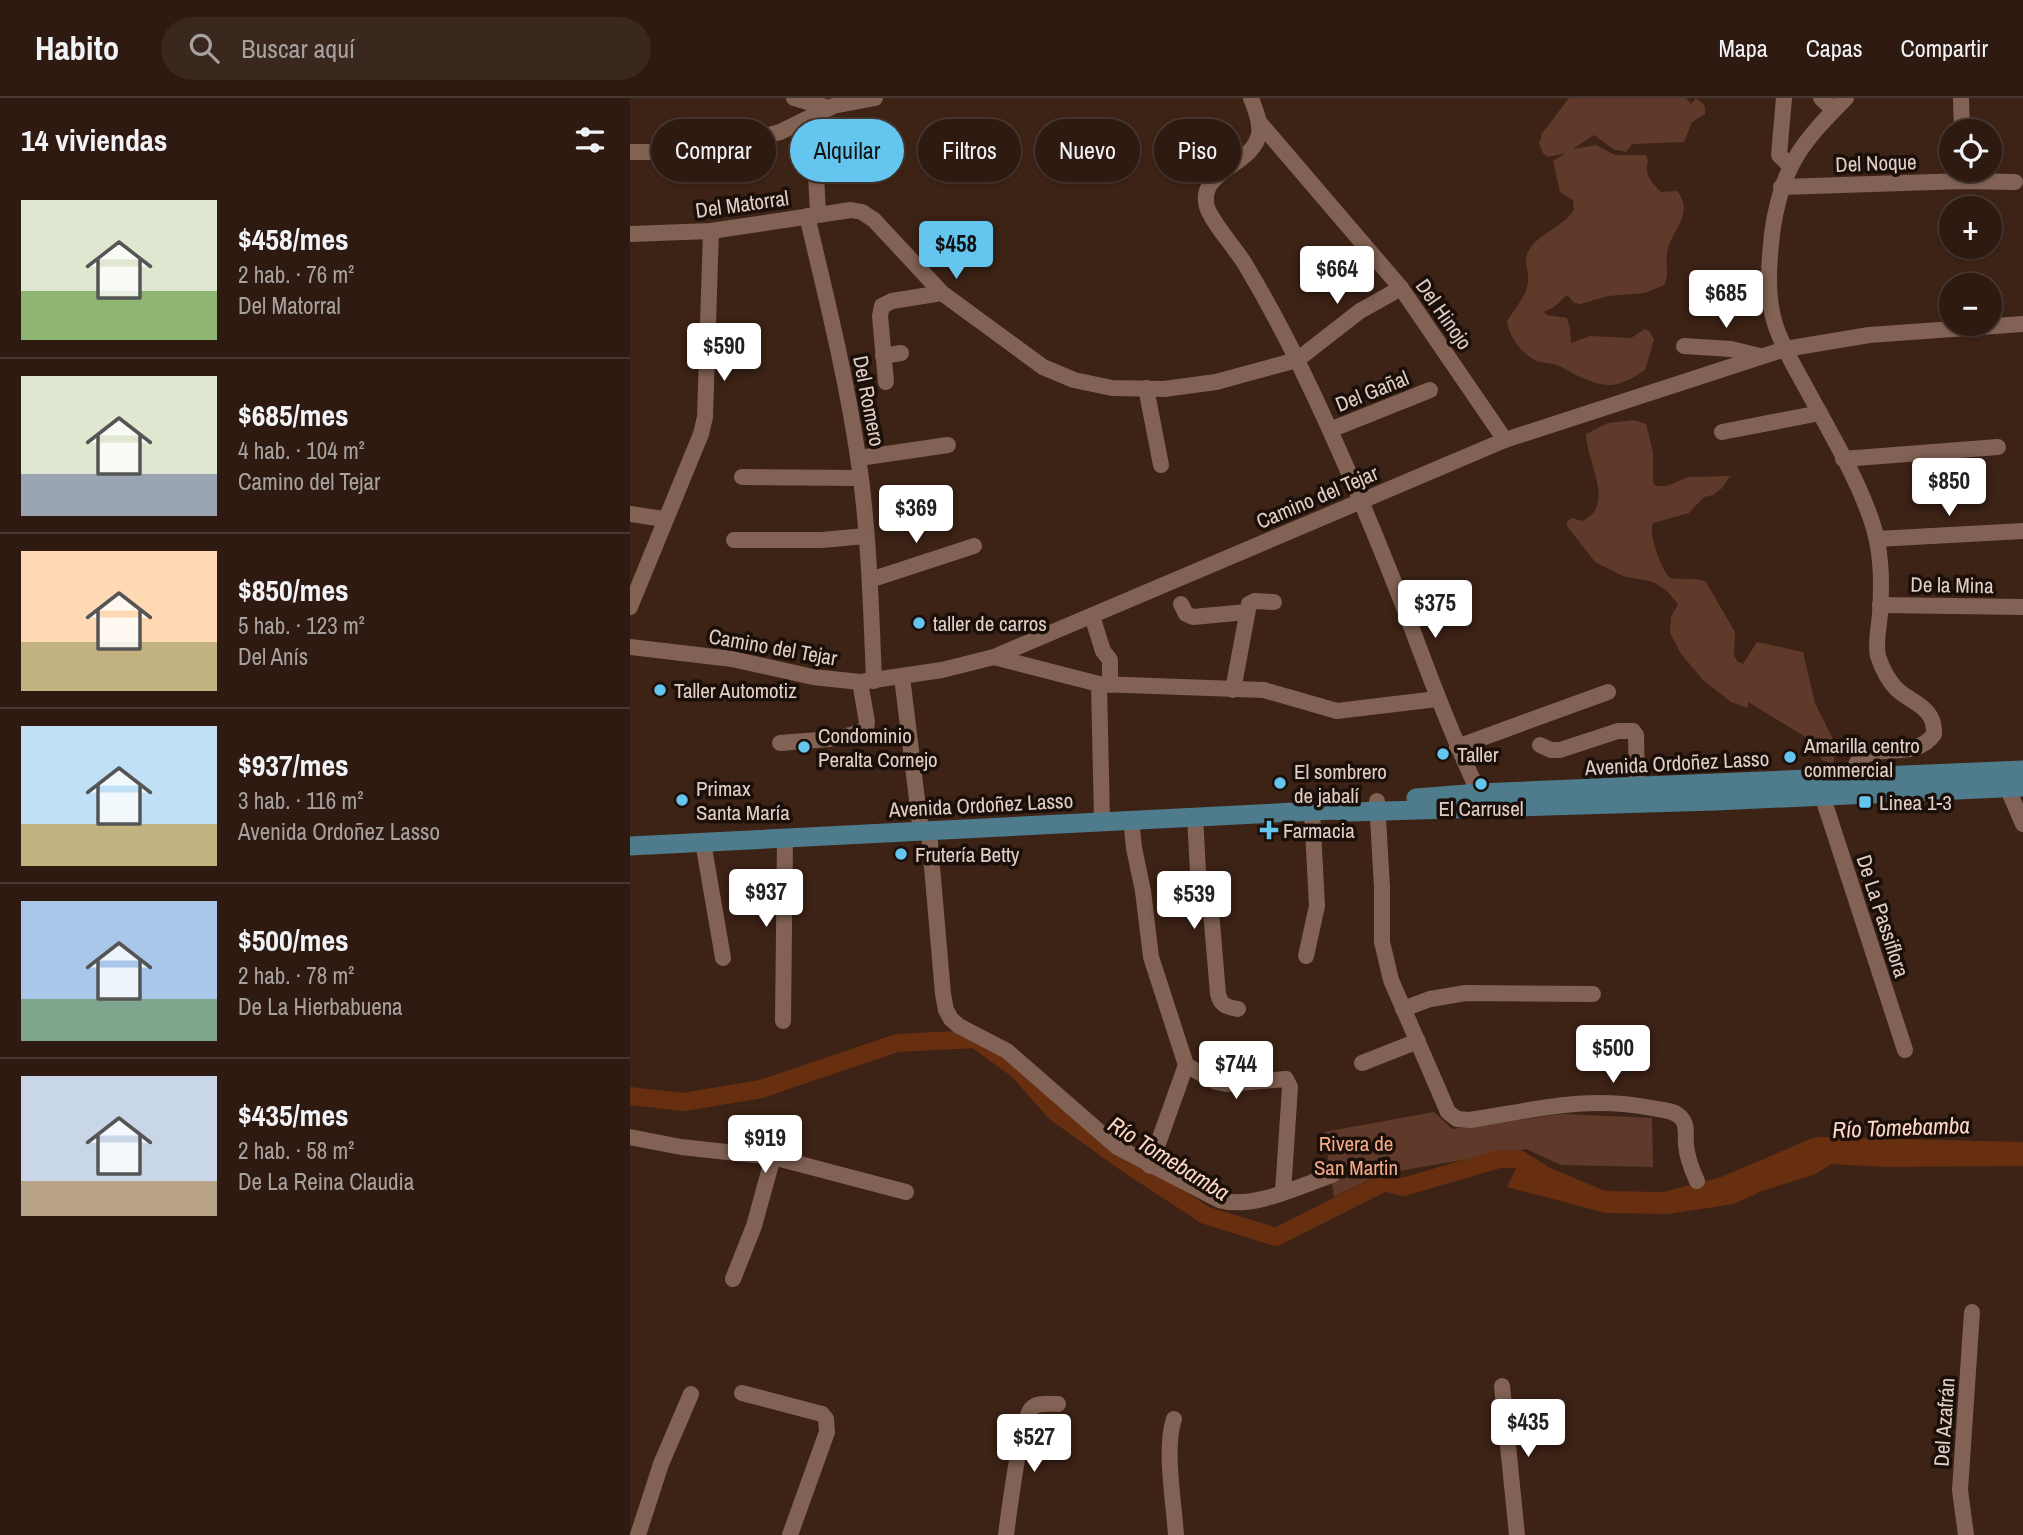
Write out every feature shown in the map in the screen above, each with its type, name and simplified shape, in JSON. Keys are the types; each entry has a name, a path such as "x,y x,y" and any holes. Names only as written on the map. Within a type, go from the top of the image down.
{"main road":[{"name":"Avenida Ordoñez Lasso","path":"1480,801 1637,788 2023,770"},
{"name":"Avenida Ordoñez Lasso","path":"630,846 1480,801 1822,795 2015,787"}],"street":[{"path":"794,98 829,108"},
{"path":"630,152 708,152 780,132 829,108 875,98"},
{"path":"1251,98 1259,122 1259,135 1246,157 1212,181 1207,189 1206,199 1212,218 1245,264 1297,360 1330,430 1361,501 1437,699 1480,801"},
{"path":"1784,98 1779,155 1790,166"},
{"path":"1821,98 1840,104 1812,134 1790,166 1781,187 1769,257 1769,291 1774,323 1843,459 1877,539 1881,572 1877,653 1885,673 1898,691 1924,707 1931,715 1934,734 1928,743 1915,750 1871,752 1863,755 1856,762 1854,778"},
{"path":"1961,98 1962,119"},
{"name":"Del Hinojo","path":"1259,122 1401,288 1505,440"},
{"name":"Del Noque","path":"1781,187 1939,177"},
{"name":"Del Noque","path":"2002,180 2015,182"},
{"name":"Del Romero","path":"780,743 850,735 866,729 867,722 870,580 859,458 812,215 815,182"},
{"name":"Del Matorral","path":"630,234 711,232 812,215 851,210 862,212 874,220 942,293 1043,368 1074,380 1112,388 1164,389 1216,382 1297,360"},
{"path":"630,607 701,434 705,417 711,232"},
{"path":"1297,360 1360,311 1401,288"},
{"path":"886,382 880,316 882,306 891,301 942,293"},
{"name":"Camino del Tejar","path":"630,647 732,659 813,677 867,682 994,657 1505,440 1760,356 1785,349 1869,335 2023,324"},
{"path":"1684,346 1731,349 1760,356"},
{"path":"883,356 901,354"},
{"path":"1146,388 1161,465"},
{"name":"Del Gañal","path":"1330,430 1430,390"},
{"path":"1722,432 1820,413"},
{"path":"859,458 948,445"},
{"path":"1843,459 1998,447"},
{"path":"742,477 860,478"},
{"path":"630,514 664,519"},
{"path":"1877,539 2023,531"},
{"path":"734,540 822,540 866,536"},
{"path":"870,580 974,546"},
{"path":"1233,690 1251,602 1274,602"},
{"path":"1181,604 1186,614 1193,617 1247,612"},
{"name":"De la Mina","path":"1880,605 2023,607"},
{"path":"1091,615 1103,651 1110,660 1104,685 1102,821"},
{"path":"994,657 1104,685 1264,690 1337,711 1437,699"},
{"path":"902,677 925,832 943,994 951,1019 958,1026 1007,1051 1117,1147 1225,1202 1252,1202 1332,1175"},
{"path":"1457,747 1608,692"},
{"path":"1540,744 1551,750 1560,750 1618,731 1633,730 1636,735 1637,788"},
{"path":"2015,787 2023,824"},
{"name":"De La Passiflora","path":"1822,795 1905,1050"},
{"path":"1377,806 1382,942 1391,980 1448,1112 1457,1119 1469,1120 1588,1102 1639,1105 1673,1112 1682,1118 1686,1128 1686,1146 1697,1181"},
{"path":"1306,956 1317,906 1312,811"},
{"path":"1195,816 1198,872 1210,900 1218,994 1225,1007 1238,1009"},
{"path":"1131,819 1151,957 1186,1065 1150,1166"},
{"path":"783,1021 785,838"},
{"path":"703,842 723,958"},
{"path":"1403,1009 1430,999 1466,993 1593,994"},
{"path":"1362,1063 1418,1041"},
{"path":"1186,1065 1216,1082 1226,1084 1273,1079 1286,1079 1289,1082 1283,1192"},
{"path":"630,1137 681,1147 773,1157 906,1192"},
{"path":"733,1279 754,1226 773,1157"},
{"name":"Del Azafrán","path":"1966,1535 1960,1490 1972,1311"},
{"path":"1502,1387 1517,1535"},
{"path":"741,1393 822,1414 826,1419 828,1432 790,1535"},
{"path":"638,1535 662,1464 691,1394"},
{"path":"1006,1535 1025,1422 1030,1410 1035,1406 1058,1404"},
{"path":"1174,1419 1170,1430 1170,1446 1176,1535"}],"green space":[{"path":"1569,98 1686,98 1691,104 1696,98 1705,106 1705,114 1692,122 1684,142 1632,144 1626,152 1613,149 1594,135 1573,149 1596,145 1615,155 1646,155 1647,172 1651,180 1661,192 1677,191 1684,207 1669,245 1664,285 1645,293 1608,296 1580,304 1574,303 1567,295 1544,312 1547,315 1567,318 1571,343 1590,336 1631,338 1645,329 1650,332 1654,340 1645,370 1615,385 1591,382 1558,365 1535,360 1517,344 1507,322 1527,289 1526,258 1529,250 1538,239 1564,221 1574,210 1573,200 1560,192 1553,161 1566,153 1548,157 1539,143 1542,135 1540,136"},
{"path":"1634,420 1646,424 1653,452 1653,483 1656,486 1667,486 1689,477 1730,476 1722,488 1713,495 1704,497 1689,513 1653,523 1652,535 1656,551 1670,578 1706,582 1735,632 1734,656 1738,662 1743,664 1757,642 1803,652 1815,703 1837,747 1833,764 1822,760 1804,736 1748,702 1748,708 1731,702 1703,680 1681,654 1670,633 1671,617 1678,604 1666,590 1653,582 1623,576 1595,562 1567,526 1567,522 1572,518 1582,521 1592,514 1597,505 1599,494 1586,434 1608,423"},
{"name":"Rivera de San Martin","path":"1434,1112 1452,1129 1563,1114 1652,1118 1653,1167 1561,1165 1526,1149 1381,1174 1334,1197 1324,1132"}],"shaded area":[{"path":"1815,1137 2023,1142 2023,1166 1885,1167 1831,1164 1816,1174 1762,1191 1734,1204 1668,1214 1606,1213 1507,1187 1522,1156 1605,1191 1663,1192 1721,1177"}],"waterway":[{"name":"Río Tomebamba","path":"630,1096 683,1102 761,1089 897,1043 975,1039 1018,1070 1056,1113 1205,1215 1276,1237 1385,1182 1403,1187 1499,1159 1519,1159 1540,1172"}],"place":[{"name":"taller de carros","path":"919,623"},
{"name":"Taller Automotiz","path":"660,690"},
{"name":"Condominio Peralta Cornejo","path":"804,747"},
{"name":"Taller","path":"1443,754"},
{"name":"Amarilla centro commercial","path":"1790,757"},
{"name":"El sombrero de jabalí","path":"1280,783"},
{"name":"El Carrusel","path":"1481,784"},
{"name":"Primax Santa María","path":"682,800"},
{"name":"Linea 1-3","path":"1865,802"},
{"name":"Farmacia","path":"1269,830"},
{"name":"Frutería Betty","path":"901,854"}]}
